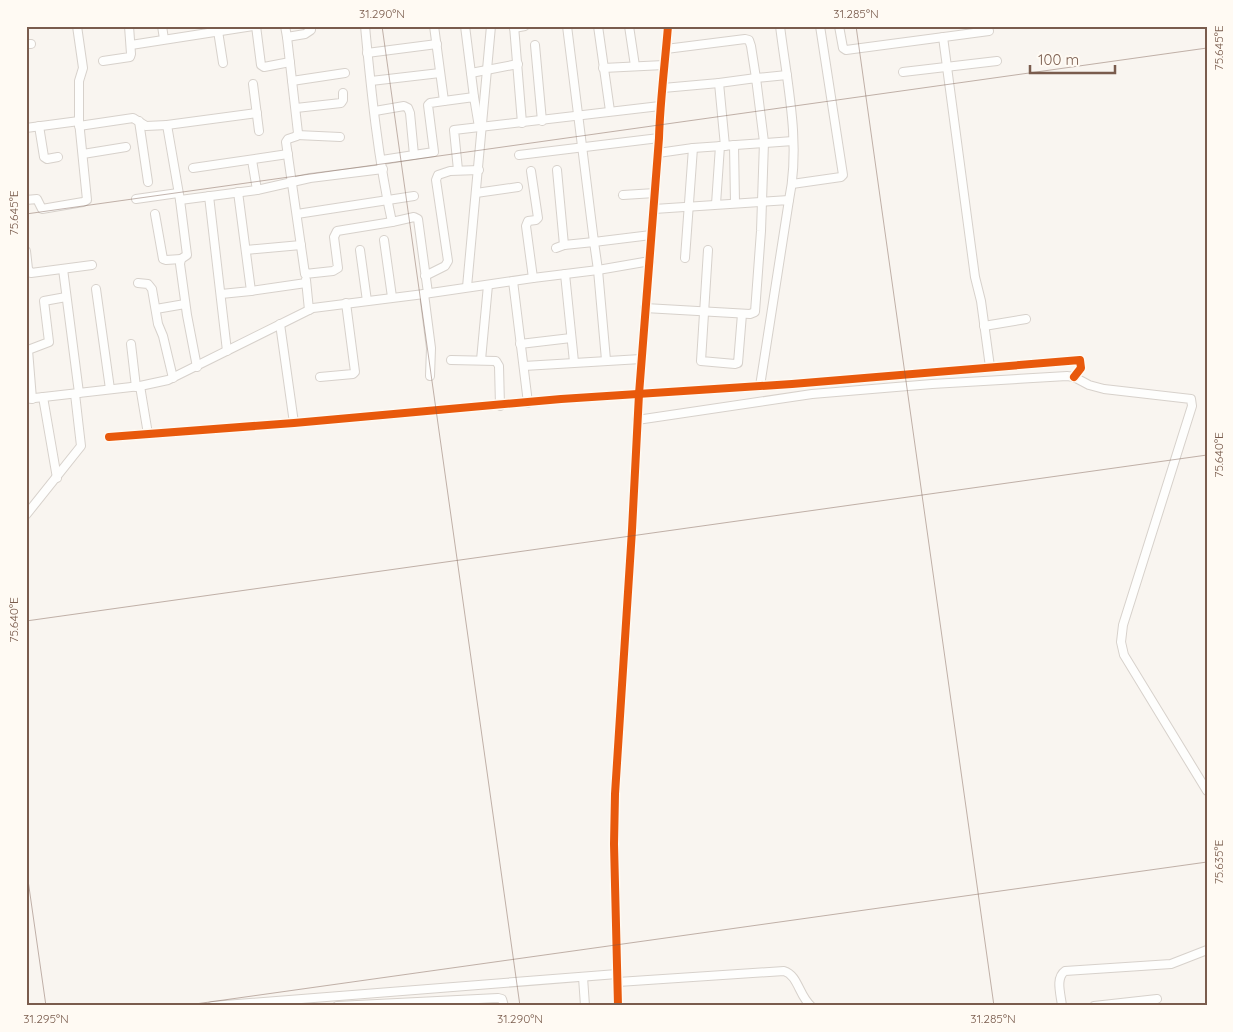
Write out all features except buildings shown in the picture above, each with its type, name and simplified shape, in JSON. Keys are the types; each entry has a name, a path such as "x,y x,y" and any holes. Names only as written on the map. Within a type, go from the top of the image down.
{"street":[{"path":"26,200 37,199 42,209 86,201 87,194 79,124 79,81 83,68 78,26"},
{"path":"103,61 130,57 129,26"},
{"path":"162,26 164,40"},
{"path":"131,45 255,26 261,65 264,67 290,62"},
{"path":"285,26 296,108 297,135"},
{"path":"287,37 308,33 311,30 311,26"},
{"path":"365,26 387,199 392,222"},
{"path":"434,26 444,101"},
{"path":"465,26 474,97 481,126"},
{"path":"467,287 479,170 490,26"},
{"path":"522,123 514,27 525,26"},
{"path":"567,26 598,270 606,360"},
{"path":"598,26 610,111"},
{"path":"629,26 635,66"},
{"path":"618,1006 614,826 641,359 654,209 660,106 668,26"},
{"path":"760,386 792,184 793,141 780,26"},
{"path":"792,184 835,179 843,175 820,26"},
{"path":"839,26 843,48 846,50 988,31"},
{"path":"218,32 223,63"},
{"path":"943,37 974,273 990,367"},
{"path":"646,308 742,314 755,312 764,142 749,40 745,38 666,49"},
{"path":"368,53 437,44"},
{"path":"535,44 542,121"},
{"path":"903,72 997,61"},
{"path":"472,73 518,64"},
{"path":"603,68 664,65"},
{"path":"292,81 345,73"},
{"path":"371,81 440,73"},
{"path":"663,88 719,84 786,75"},
{"path":"253,84 259,131"},
{"path":"716,204 723,146 719,84"},
{"path":"296,108 341,102 343,100 343,92"},
{"path":"382,160 434,152 428,105 430,103 474,97"},
{"path":"375,111 404,106 408,108 414,155"},
{"path":"458,170 454,130 660,106"},
{"path":"26,128 128,118 136,119 146,126 167,125 257,113"},
{"path":"139,121 148,182"},
{"path":"155,214 163,258 166,260 181,259 187,255 167,125"},
{"path":"39,126 44,158 58,157"},
{"path":"309,310 287,140 297,135 340,137"},
{"path":"519,155 659,138"},
{"path":"658,153 694,148 793,141"},
{"path":"734,145 735,203"},
{"path":"83,154 126,147"},
{"path":"685,258 694,148"},
{"path":"193,168 288,154"},
{"path":"252,160 257,190"},
{"path":"136,199 209,196 257,190 310,178 383,169"},
{"path":"425,276 445,266 448,261 436,178 440,173 458,170 479,170"},
{"path":"557,170 564,245"},
{"path":"531,171 538,218 528,221 526,226 534,278"},
{"path":"476,193 518,187"},
{"path":"238,192 251,291"},
{"path":"623,195 655,193"},
{"path":"209,196 227,351"},
{"path":"297,214 414,196"},
{"path":"654,209 789,200"},
{"path":"305,274 333,271 338,268 334,238 337,231 414,217 418,219 431,348 430,376"},
{"path":"556,248 564,245 651,235"},
{"path":"384,240 392,298"},
{"path":"246,250 301,245"},
{"path":"360,250 367,300"},
{"path":"708,250 700,359 702,362 738,363 742,314"},
{"path":"26,251 28,269 31,273 92,265"},
{"path":"181,259 185,304 197,367"},
{"path":"66,297 44,301 49,342 28,350 29,399 138,387 173,378 309,310 346,303 426,294 650,261"},
{"path":"26,515 82,446 63,269"},
{"path":"565,274 574,362"},
{"path":"513,281 528,402"},
{"path":"138,283 150,285 158,324 163,336 173,378"},
{"path":"221,294 306,283"},
{"path":"482,360 488,285"},
{"path":"96,289 110,389"},
{"path":"320,377 353,374 355,372 346,303"},
{"path":"156,309 185,304"},
{"path":"984,326 1026,319"},
{"path":"280,324 294,423"},
{"path":"520,344 571,338"},
{"path":"131,344 148,434"},
{"path":"524,366 641,359"},
{"path":"451,360 494,360 498,363 500,406"},
{"path":"109,437 500,406 528,402 760,386 1080,360 1081,368 1074,377"},
{"path":"637,420 812,394 932,384 1067,376 1074,377 1085,384 1104,389 1186,398 1192,401 1163,502 1124,625 1121,642 1124,655 1207,791"},
{"path":"43,397 57,478"},
{"path":"1062,1006 1059,978 1062,973 1171,964 1207,950"},
{"path":"212,1006 291,1003 583,977 618,978 784,971 792,975 804,999 811,1006"},
{"path":"583,977 585,1006"},
{"path":"337,1006 468,1002 500,998 503,1000 504,1006"},
{"path":"1094,1006 1157,1000"}],"cycle path":[{"path":"618,1006 614,844 615,794 639,394 668,26"},
{"path":"109,437 294,423 561,399 792,384 1080,360 1081,368 1074,377"}]}
